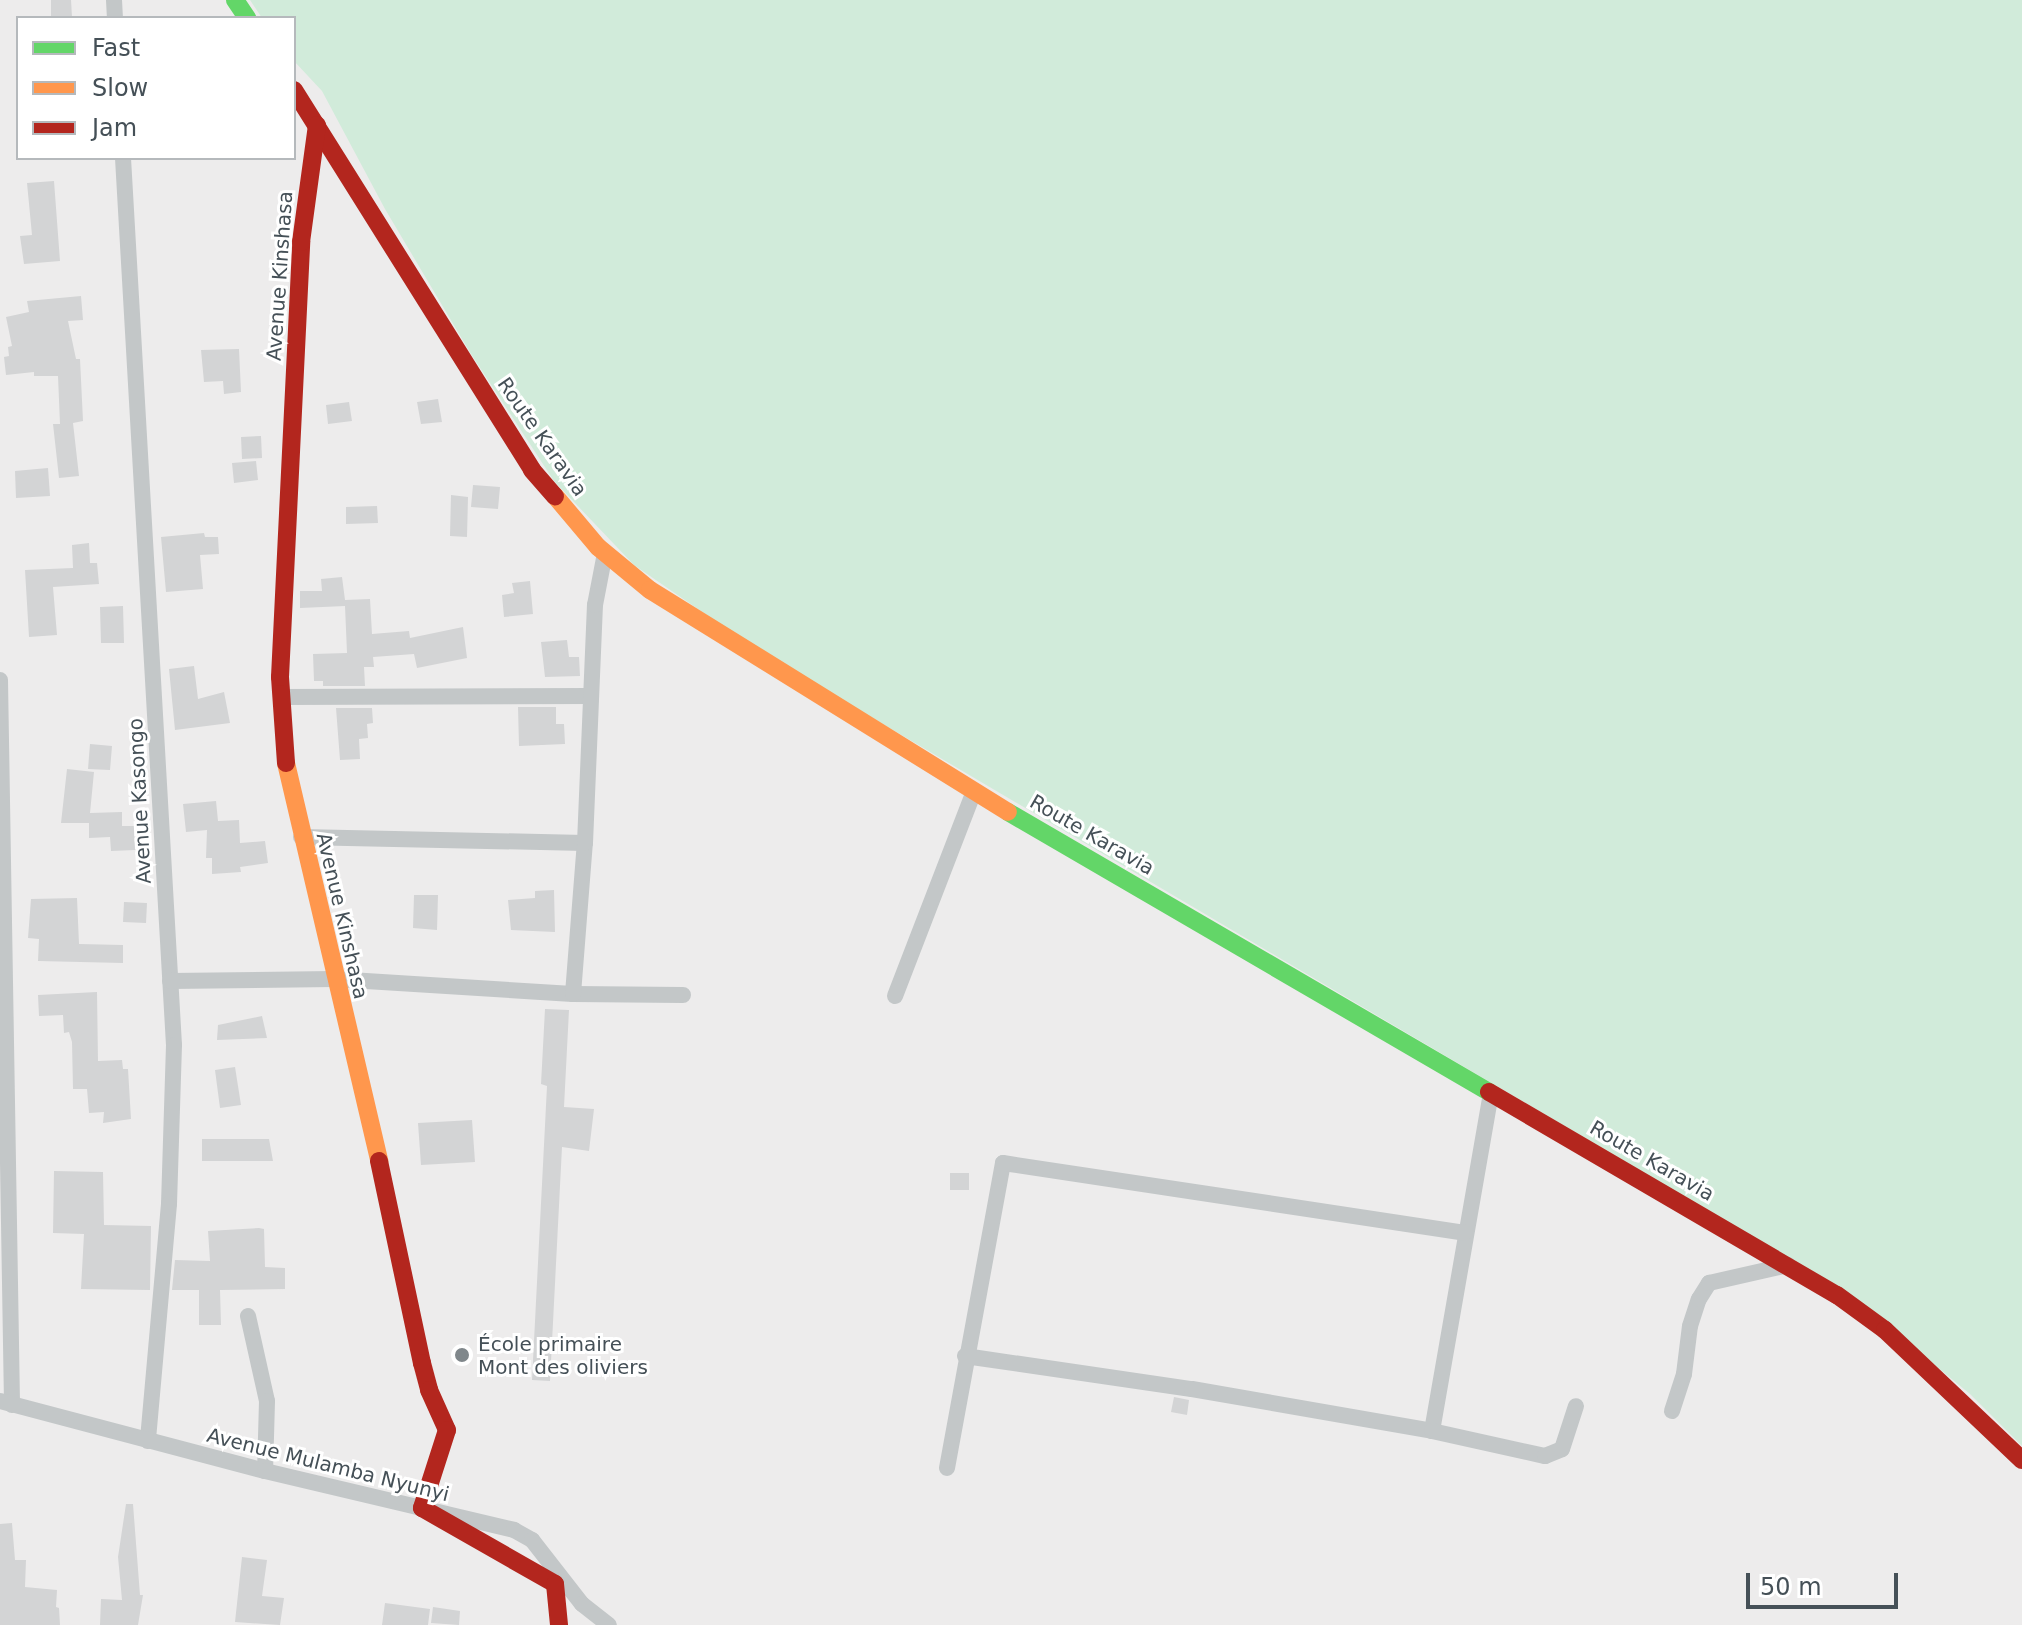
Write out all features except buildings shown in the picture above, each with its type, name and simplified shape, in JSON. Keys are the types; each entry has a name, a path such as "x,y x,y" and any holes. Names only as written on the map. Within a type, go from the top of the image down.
{"street":[{"name":"Route Karavia","path":"296,93 532,470 605,553 650,590 974,791 1788,1265 1885,1330 2022,1460"},
{"name":"Avenue Kinshasa","path":"317,125 301,242 281,697 286,767 403,1263 422,1363 429,1390 447,1430 422,1508"},
{"name":"Avenue Kasongo","path":"123,160 174,1045 169,1204 148,1441"},
{"path":"573,994 585,843 595,605 605,553"},
{"path":"0,680 6,1403"},
{"path":"281,697 591,696"},
{"path":"895,996 974,791"},
{"path":"301,837 585,843"},
{"path":"170,981 334,979 573,994 683,995"},
{"path":"1432,1431 1491,1093"},
{"path":"947,1468 965,1356 1003,1163 1465,1233"},
{"path":"1672,1411 1684,1374 1690,1326 1699,1299 1709,1283 1788,1265"},
{"path":"248,1316 267,1401 265,1471"},
{"path":"965,1356 1192,1389 1432,1431 1545,1456 1562,1449 1576,1406"},
{"name":"Avenue Mulamba Nyunyi","path":"6,1403 265,1471 514,1530 532,1540 582,1604 609,1625"},
{"path":"422,1508 555,1584 559,1625"}],"green space":[{"path":"250,0 2022,0 2022,1446 1970,1394 1846,1292 759,651 634,565 554,481 471,354 385,209 322,91 296,63 296,16 261,16"}],"traffic: fast":[{"path":"235,0 246,16"},
{"path":"1008,812 1489,1092"}],"traffic: slow":[{"path":"555,496 598,547 650,590 1008,812"},
{"path":"286,763 379,1161"}],"traffic: jam":[{"path":"296,93 532,470 555,496"},
{"path":"286,763 280,677 301,242 317,125"},
{"path":"1489,1092 1837,1295 1885,1330 2022,1460"},
{"path":"379,1161 422,1363 429,1390 447,1430 422,1508 555,1584 559,1625"}],"place":[{"name":"École primaire Mont des oliviers","path":"462,1355"}]}
